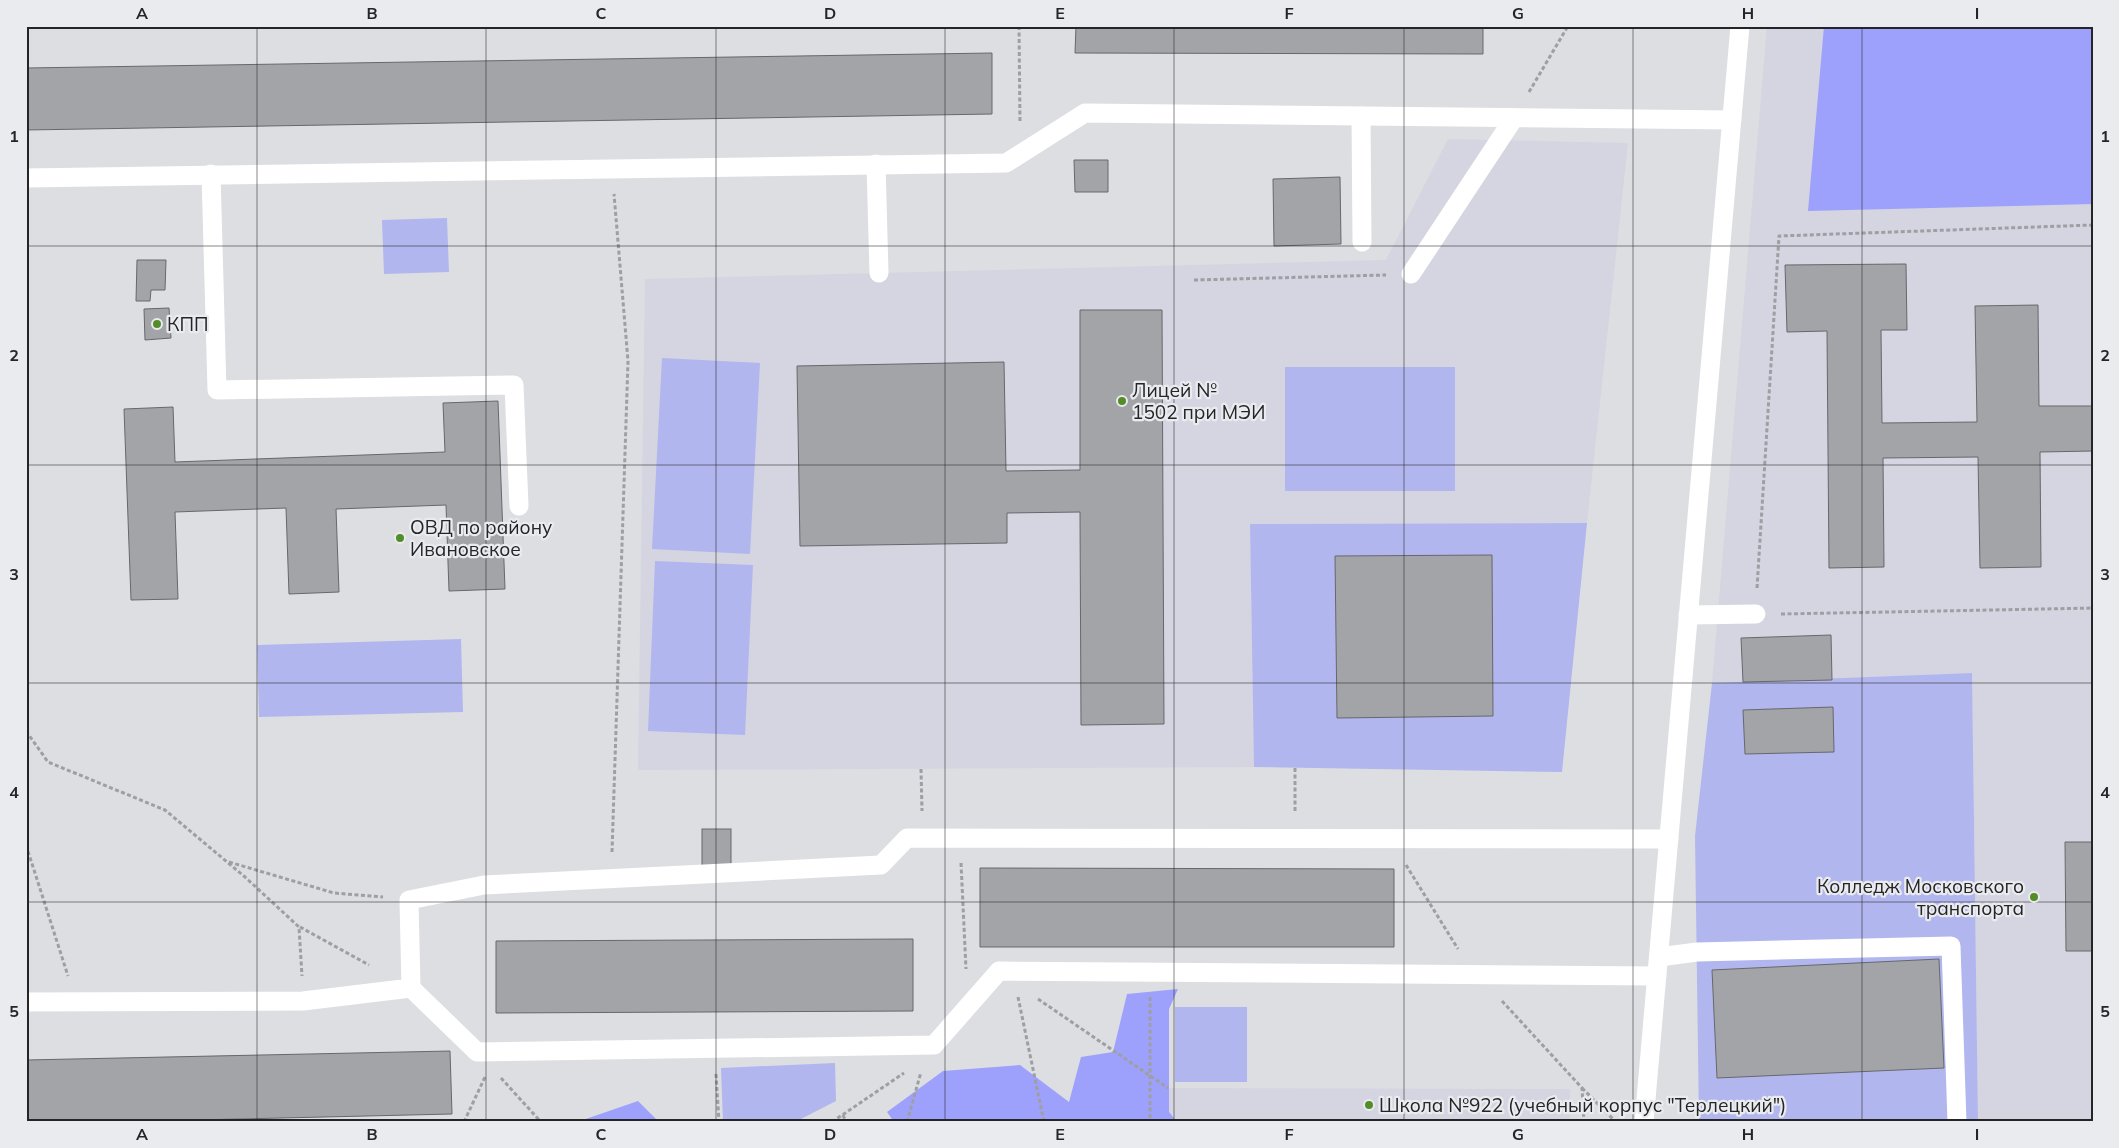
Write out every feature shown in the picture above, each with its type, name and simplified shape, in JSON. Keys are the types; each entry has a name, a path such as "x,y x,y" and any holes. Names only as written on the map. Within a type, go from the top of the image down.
{"lane":[{"path":"1644,1122 1732,120 1729,50 1740,26"},
{"path":"26,178 1006,162 1085,113 1732,120"},
{"path":"1361,116 1362,242"},
{"path":"1411,274 1514,118"},
{"path":"876,164 879,273"},
{"path":"211,174 217,390 514,384 519,506"},
{"path":"1688,615 1756,614"},
{"path":"1657,976 998,971 930,1052 715,1048 477,1052 411,988 409,900 484,884 881,866 907,838 1669,840"},
{"path":"1659,957 1697,952 1951,946 1957,1122"},
{"path":"26,1002 303,1001 411,988"}],"path":[{"path":"1018,26 1020,154"},
{"path":"1514,118 1568,26"},
{"path":"611,878 628,361 612,168"},
{"path":"2093,225 1779,236 1756,614 2093,608"},
{"path":"1194,280 1411,274"},
{"path":"26,731 48,762 165,810 300,927 411,988"},
{"path":"1295,768 1295,838"},
{"path":"921,769 922,838"},
{"path":"959,837 968,1007"},
{"path":"1390,838 1474,975"},
{"path":"26,845 76,1002"},
{"path":"226,861 334,893 409,900"},
{"path":"300,927 303,1001"},
{"path":"998,971 1168,1088"},
{"path":"1150,972 1150,1122"},
{"path":"1497,975 1499,997 1582,1088 1616,1122"},
{"path":"1014,982 1044,1122"},
{"path":"715,1048 719,1122"},
{"path":"477,1052 541,1122"},
{"path":"832,1122 930,1052"},
{"path":"907,1122 930,1052"},
{"path":"464,1122 491,1066"},
{"path":"1582,1088 1584,1122"},
{"path":"843,1114 846,1122"}],"shaded area":[{"path":"1767,26 2093,26 2093,1122 1978,1122 1972,673 1712,683"},
{"path":"1824,26 2093,26 2093,204 1808,211"},
{"name":"Лицей № 1502 при МЭИ","path":"1448,139 1628,143 1587,523 1250,524 1254,767 638,770 645,279 1386,260"},
{"path":"447,218 449,272 384,274 382,220"},
{"path":"662,358 760,363 750,554 652,549"},
{"path":"1285,367 1455,367 1455,491 1285,491"},
{"path":"1587,523 1562,772 1254,767 1250,524"},
{"path":"655,561 753,565 745,735 648,731"},
{"path":"461,639 463,712 259,717 257,645"},
{"path":"1972,673 1978,1122 1699,1122 1695,836 1712,683"},
{"path":"1178,989 1169,1009 1169,1112 1177,1122 894,1122 887,1112 943,1071 1020,1065 1069,1102 1081,1057 1113,1052 1127,994"},
{"path":"1175,1007 1247,1007 1247,1082 1175,1082"},
{"path":"835,1063 836,1101 795,1122 723,1122 721,1068"},
{"name":"Школа №922 (учебный корпус \"Терлецкий\")","path":"1168,1088 1570,1089 1570,1122 1169,1122"},
{"path":"638,1101 659,1122 577,1122"}],"building":[{"path":"1076,26 1483,26 1483,54 1075,53"},
{"path":"992,53 992,114 26,130 26,68"},
{"path":"1074,160 1108,160 1108,192 1075,192"},
{"path":"1340,177 1341,244 1274,246 1273,179"},
{"path":"137,260 166,260 165,290 151,290 150,301 136,301"},
{"path":"1906,264 1907,330 1881,330 1882,423 1977,422 1975,306 2038,305 2039,406 2093,406 2093,451 2040,452 2041,567 1980,568 1978,457 1883,458 1884,567 1829,568 1827,331 1787,332 1785,265"},
{"name":"КПП","path":"169,308 171,338 145,340 144,309"},
{"path":"1080,310 1162,310 1164,724 1081,725 1080,512 1007,513 1007,543 800,546 797,366 1004,362 1006,471 1080,470"},
{"path":"498,401 505,589 449,591 446,505 336,509 339,592 289,594 286,508 175,512 178,599 131,600 124,409 173,407 175,462 445,452 443,403"},
{"path":"1492,555 1493,716 1337,718 1335,556"},
{"path":"1831,635 1832,680 1743,682 1741,638"},
{"path":"1833,707 1834,752 1745,754 1743,710"},
{"path":"702,829 731,829 731,872 702,872"},
{"path":"2065,842 2093,842 2093,951 2066,951"},
{"path":"980,868 1394,869 1394,947 980,947"},
{"path":"913,939 913,1011 496,1013 496,941"},
{"path":"1939,959 1944,1068 1717,1078 1712,970"},
{"path":"450,1051 452,1114 111,1122 26,1122 26,1060"}],"place":[{"name":"КПП","path":"157,324"},
{"name":"Лицей № 1502 при МЭИ","path":"1122,401"},
{"name":"ОВД по району Ивановское","path":"400,538"},
{"name":"Колледж Московского транспорта","path":"2034,897"},
{"name":"Школа №922 (учебный корпус \"Терлецкий\")","path":"1369,1105"}]}
